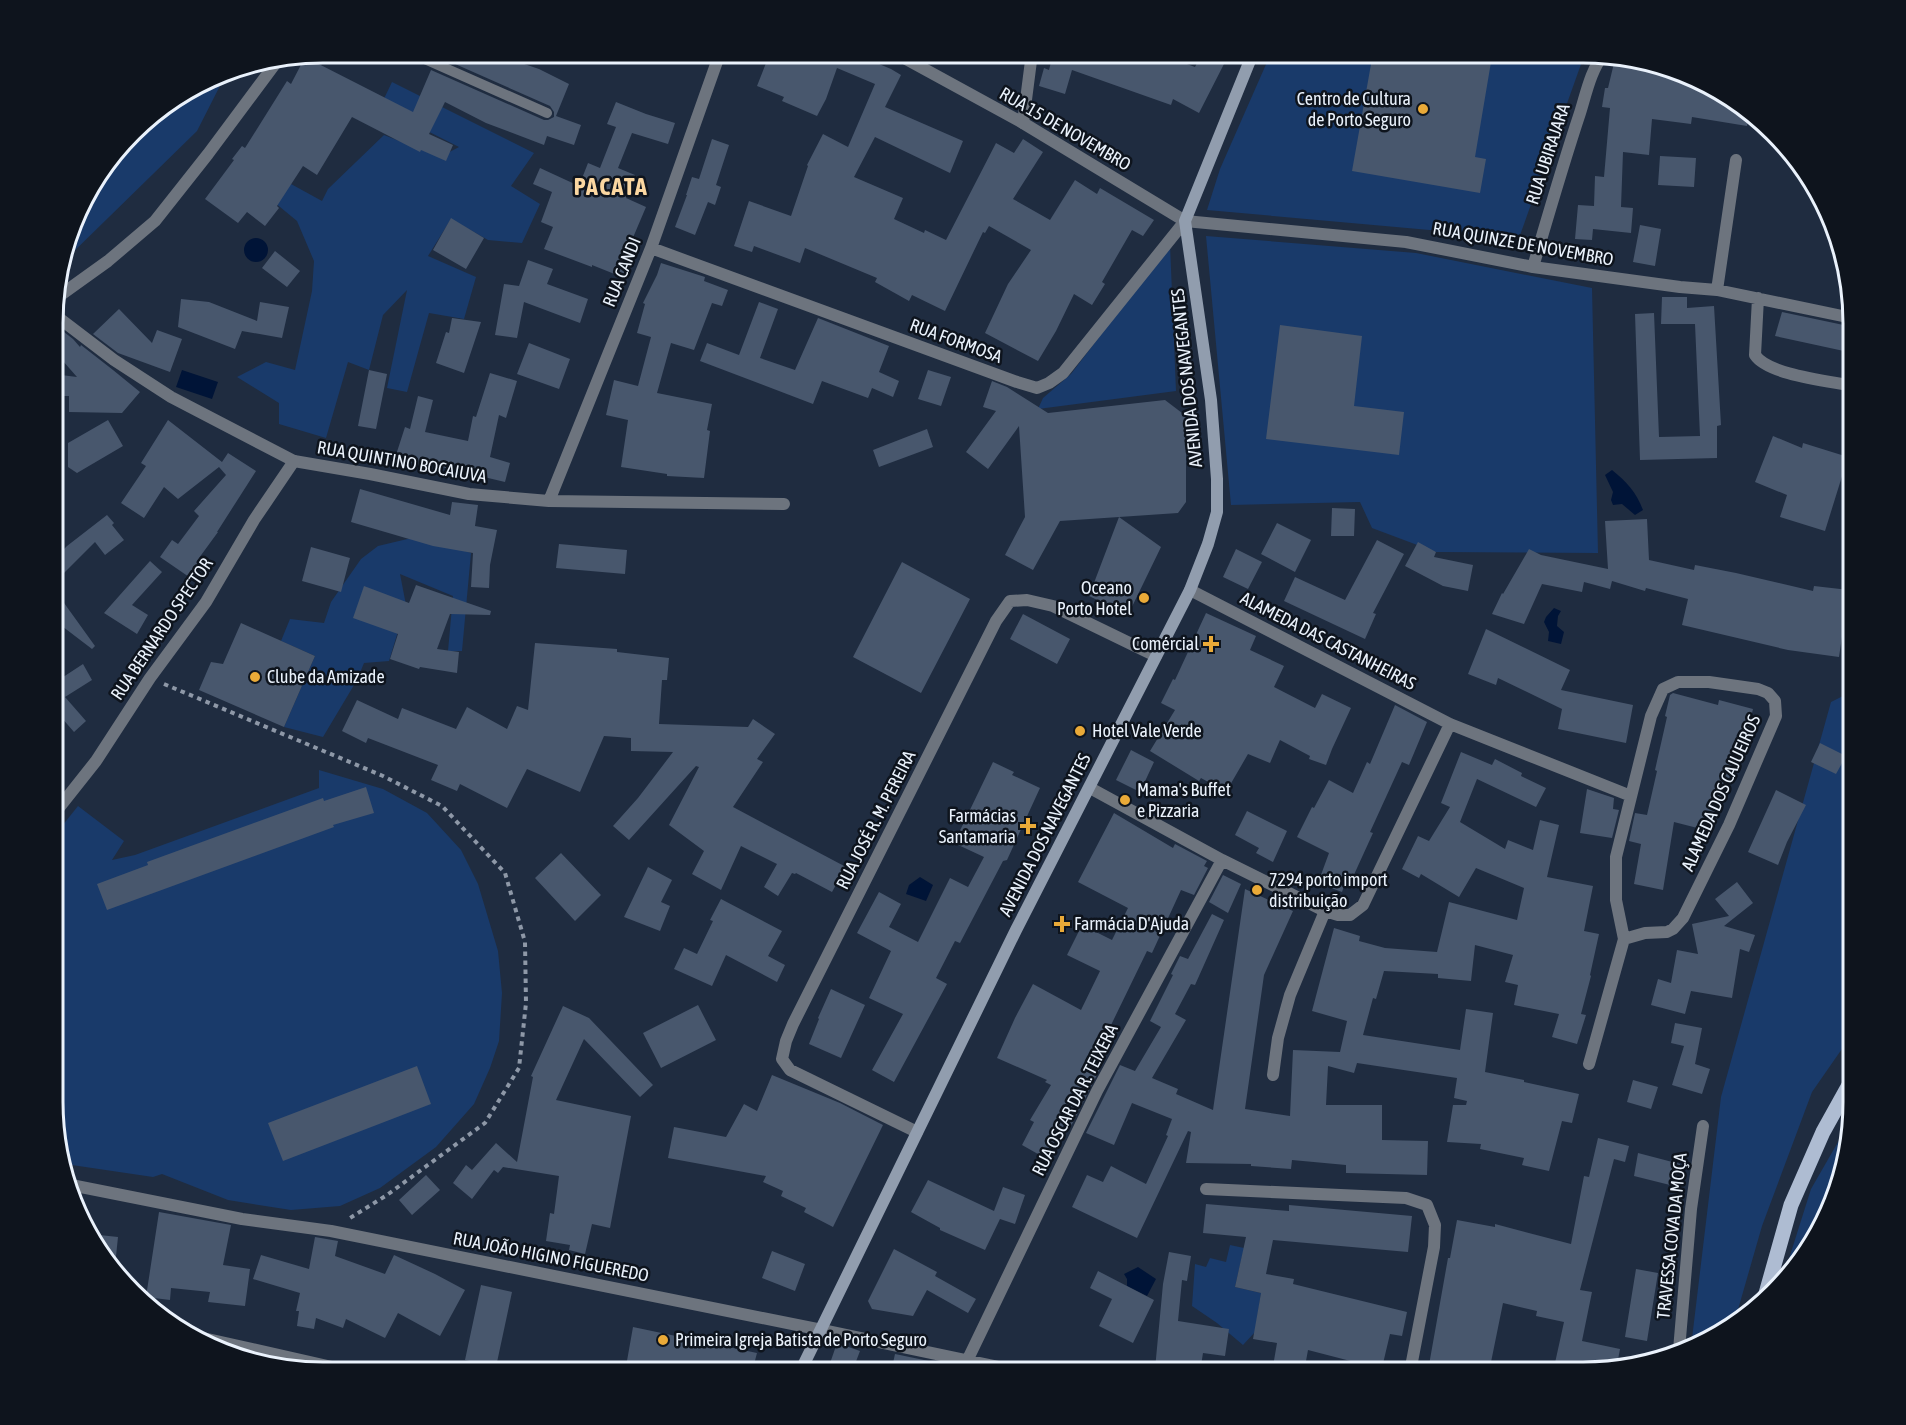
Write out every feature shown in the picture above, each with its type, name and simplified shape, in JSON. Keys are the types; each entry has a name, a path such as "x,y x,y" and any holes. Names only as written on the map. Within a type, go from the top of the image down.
{"main road":[{"path":"1185,221 1249,63"},
{"name":"AVENIDA DOS NAVEGANTES","path":"805,1362 1016,930 1190,590 1208,544 1217,512 1217,479 1210,389 1185,221"},
{"path":"1769,1284 1791,1205 1823,1132 1843,1096"}],"street":[{"name":"RUA CANDI","path":"549,501 651,248 716,63"},
{"name":"RUA 15 DE NOVEMBRO","path":"913,63 1023,123 1185,221"},
{"path":"1023,123 1031,63"},
{"name":"RUA UBIRAJARA","path":"1533,267 1563,165 1597,64"},
{"path":"65,292 108,261 155,221 272,68"},
{"path":"1717,290 1736,160"},
{"name":"RUA FORMOSA","path":"651,248 968,365 1037,388 1063,373 1185,221"},
{"name":"RUA QUINZE DE NOVEMBRO","path":"1185,221 1406,242 1533,267 1717,290 1843,316"},
{"path":"1758,298 1755,355 1760,362 1793,374 1843,384"},
{"name":"RUA QUINTINO BOCAIUVA","path":"63,321 114,360 171,397 294,460 469,494 549,501 784,504"},
{"name":"RUA BERNARDO SPECTOR","path":"63,803 96,761 150,678 206,602 254,520 294,460"},
{"name":"ALAMEDA DAS CASTANHEIRAS","path":"1190,590 1450,724 1631,796"},
{"name":"RUA JOSÉ R. M. PEREIRA","path":"917,1131 790,1070 782,1059 793,1024 996,621 1010,601 1027,600 1053,606 1156,656"},
{"name":"ALAMEDA DOS CAJUEIROS","path":"1589,1064 1624,939 1616,900 1616,857 1651,716 1663,689 1678,682 1708,682 1768,693 1775,700 1776,716 1729,825 1683,918 1667,932 1645,933 1624,939"},
{"path":"1090,788 1222,860 1325,911 1338,915 1350,915 1363,905 1450,724"},
{"name":"RUA OSCAR DA R. TEIXERA","path":"966,1360 1097,1091 1222,860"},
{"path":"1273,1075 1278,1038 1290,995 1325,911"},
{"name":"TRAVESSA COVA DA MOÇA","path":"1680,1343 1691,1209 1702,1126"},
{"name":"RUA JOÃO HIGINO FIGUEREDO","path":"77,1186 242,1219 331,1231 975,1362"},
{"path":"1206,1189 1406,1198 1427,1205 1435,1225 1434,1247 1412,1362"},
{"path":"226,1343 305,1361"}],"lane":[{"path":"436,63 547,113"}],"path":[{"path":"150,678 383,776 442,806 505,873 525,942 526,1003 519,1068 484,1123 387,1195 331,1231"}],"shaded area":[{"path":"1267,63 1581,63 1519,238 1207,210 1220,169"},
{"path":"392,82 534,153 511,186 540,204 522,243 488,240 451,219 428,256 476,277 464,319 429,313 407,392 387,388 407,290 383,315 369,370 348,362 326,438 279,424 279,403 237,377 266,362 295,370 312,291 314,261 297,221 274,202 291,184 322,201 328,189 384,135 440,157 459,147 380,107"},
{"path":"221,84 197,131 73,252 83,223 98,193 127,152 152,127 178,107"},
{"path":"1206,236 1416,253 1592,288 1598,553 1436,552 1372,528 1360,502 1231,505"},
{"path":"256,238 265,241 268,250 265,259 256,262 247,259 244,250 247,241"},
{"path":"1170,244 1176,391 1038,409 1043,398 1071,374"},
{"path":"182,370 218,382 212,399 176,387"},
{"path":"1612,470 1630,488 1643,510 1635,515 1622,504 1613,505 1611,500 1613,492 1605,475"},
{"path":"420,536 471,553 462,651 448,651 453,596 400,574 406,605 389,661 364,663 357,680 323,737 284,727 315,656 281,641 290,619 324,623 331,602 361,559 378,546"},
{"path":"1554,608 1561,611 1557,626 1564,632 1561,644 1548,641 1549,632 1544,622"},
{"path":"1843,696 1843,1047 1812,1092 1762,1226 1738,1311 1692,1338 1721,1097 1831,702"},
{"path":"319,770 383,789 427,813 461,850 478,884 498,951 502,993 499,1041 474,1104 436,1147 380,1188 340,1206 291,1210 228,1200 162,1174 153,1177 71,1165 65,1136 63,1102 63,825 78,806 124,841 112,860 135,855 319,788"},
{"path":"920,877 933,885 926,901 906,894 909,885"},
{"path":"1841,1137 1834,1169 1823,1202 1808,1232 1788,1261 1811,1189"},
{"path":"1230,1245 1244,1248 1235,1287 1261,1293 1255,1332 1243,1345 1192,1306 1195,1264 1206,1267 1210,1258 1226,1262"},
{"path":"1138,1267 1156,1279 1147,1296 1127,1286 1124,1274"}],"building":[{"path":"317,63 413,112 431,70 544,120 554,117 550,106 453,63 521,63 569,84 556,116 581,125 574,145 547,136 544,145 486,123 445,102 429,134 453,145 446,161 421,150 420,152 352,117 317,175 303,166 277,206 279,208 265,226 247,212 238,223 205,199 242,146 245,148 287,81 291,84 301,64"},
{"path":"766,63 877,63 901,75 885,107 963,141 950,173 875,137 854,177 903,198 894,219 924,233 925,230 946,240 996,143 1014,153 1023,139 1043,152 1013,199 1050,220 1075,180 1097,194 1100,188 1154,220 1143,236 1132,230 1102,282 1105,284 1092,305 1074,294 1038,361 985,333 1008,284 1031,250 989,226 985,233 983,232 945,311 912,295 909,301 875,282 877,278 805,248 800,263 754,246 752,252 734,246 749,201 791,216 807,165 823,134 848,147 875,84 837,68 817,116 782,101 784,97 757,86"},
{"path":"1051,63 1184,63 1195,67 1197,63 1224,64 1199,113 1173,99 1171,105 1072,70 1065,94 1039,86 1044,68 1049,70"},
{"name":"Centro de Cultura de Porto Seguro","path":"1371,63 1491,63 1475,157 1486,159 1480,193 1352,171"},
{"path":"1614,65 1650,72 1683,83 1713,98 1748,122 1747,126 1692,117 1691,124 1652,119 1649,155 1623,152 1621,207 1633,208 1631,233 1593,229 1592,240 1575,239 1578,205 1594,206 1595,176 1604,177 1610,108 1602,107 1605,88 1608,88"},
{"path":"616,102 675,123 668,144 632,133 618,168 635,175 626,198 646,207 626,254 631,256 622,277 544,249 553,227 541,222 552,192 533,184 540,168 579,186 588,163 600,168 616,127 607,124"},
{"path":"712,139 729,145 716,185 721,187 715,205 708,202 695,235 675,227 692,177 699,179"},
{"path":"1660,156 1696,158 1694,187 1658,185"},
{"path":"451,218 484,238 466,269 433,250"},
{"path":"1640,225 1661,229 1655,266 1633,262"},
{"path":"275,251 300,271 287,287 262,268"},
{"path":"528,260 553,269 547,284 588,299 580,323 524,302 517,338 495,335 504,284 519,286"},
{"path":"661,263 705,277 704,281 728,290 722,306 712,303 694,350 671,343 657,393 712,404 707,430 710,431 704,478 667,476 667,474 621,467 628,420 606,415 614,380 638,386 651,337 637,333 645,304 643,303"},
{"path":"1662,297 1687,297 1687,308 1714,306 1721,425 1717,426 1717,458 1640,460 1635,314 1654,313 1659,437 1700,436 1695,324 1661,324"},
{"path":"181,299 209,302 257,321 260,302 289,307 282,338 242,331 235,349 178,327"},
{"path":"759,302 778,309 760,358 795,370 818,318 889,346 879,372 899,381 893,397 872,388 868,398 822,381 813,404 700,361 707,343 739,355"},
{"path":"119,309 152,343 157,330 182,339 170,372 118,353 93,334"},
{"path":"1782,312 1843,325 1843,351 1775,336"},
{"path":"452,318 481,322 464,373 436,363 446,332 449,333"},
{"path":"1280,325 1362,336 1354,406 1404,412 1399,455 1266,439"},
{"path":"63,331 80,347 81,345 140,392 122,413 69,412 69,396 63,396 63,375 77,377 63,361"},
{"path":"529,343 570,359 559,389 517,374"},
{"path":"369,370 387,374 376,429 358,426"},
{"path":"928,370 951,377 941,406 918,399"},
{"path":"490,373 517,381 506,418 499,415 490,457 510,463 505,482 425,463 424,467 395,458 405,427 410,429 418,396 433,400 425,432 468,441 473,416 476,417"},
{"path":"992,381 1007,387 1048,413 1165,400 1186,416 1186,502 1178,513 1060,521 1033,570 1005,555 1025,517 1019,426 988,469 966,452 996,411 983,407"},
{"path":"108,420 123,446 77,473 68,467 68,443"},
{"path":"168,420 222,462 228,453 256,471 199,558 204,561 192,579 160,557 172,540 178,544 199,516 194,511 226,475 219,467 178,499 164,487 144,518 121,503 146,466 141,463"},
{"path":"927,429 933,447 879,467 873,450"},
{"path":"1773,436 1802,448 1803,443 1843,455 1843,473 1825,531 1780,517 1787,495 1755,482"},
{"path":"360,489 450,515 452,502 478,505 475,526 497,530 490,565 489,588 471,587 473,553 433,546 351,522"},
{"path":"1332,508 1355,509 1354,536 1331,536"},
{"path":"107,515 124,540 105,555 95,542 63,574 63,550"},
{"path":"1119,517 1161,547 1128,615 1089,596"},
{"path":"1647,519 1649,560 1694,570 1695,565 1813,591 1814,586 1843,589 1843,630 1839,657 1788,650 1682,625 1688,599 1646,588 1645,591 1612,581 1610,589 1584,582 1582,592 1542,584 1524,624 1492,614 1529,549 1541,555 1608,569 1605,521"},
{"path":"1277,523 1311,540 1295,572 1261,554"},
{"path":"1377,540 1404,554 1373,613 1376,614 1365,639 1284,601 1295,577 1345,600"},
{"path":"1418,542 1436,552 1434,557 1473,565 1468,591 1443,586 1405,566"},
{"path":"559,544 627,550 625,574 556,568"},
{"path":"311,547 350,558 341,592 302,581"},
{"path":"1236,549 1262,562 1248,589 1223,577"},
{"path":"150,561 162,572 132,605 148,615 137,634 104,613"},
{"path":"902,562 970,599 921,693 853,657"},
{"path":"416,585 491,611 490,615 450,614 437,649 459,652 457,673 420,667 419,669 390,659 398,634 353,618 364,586 409,603"},
{"path":"63,602 95,646 92,649 63,627"},
{"path":"1206,613 1256,636 1250,650 1284,666 1274,687 1315,708 1322,694 1351,708 1326,765 1309,759 1310,756 1280,740 1270,763 1248,754 1226,792 1201,778 1199,781 1150,751 1175,710 1161,703 1173,679 1175,680"},
{"path":"1023,614 1070,639 1057,664 1010,639"},
{"name":"Clube da Amizade","path":"241,623 315,656 284,727 199,690 211,662 223,664"},
{"path":"1486,629 1570,670 1561,690 1633,705 1626,743 1558,729 1562,709 1498,678 1496,685 1468,674"},
{"path":"535,643 617,649 617,652 669,658 667,680 662,680 659,724 748,727 753,719 775,734 757,759 763,762 733,807 846,867 832,892 792,873 778,896 764,887 777,864 741,846 721,890 692,874 704,851 669,825 699,767 696,766 629,840 613,826 673,752 631,751 631,738 604,736 580,792 527,769 507,808 460,784 457,791 431,780 438,765 368,738 366,743 342,731 357,700 398,719 402,708 456,729 467,707 507,729 517,706 528,710"},
{"path":"83,664 92,680 65,697 86,721 74,732 63,719 63,677"},
{"path":"1673,693 1718,705 1719,700 1753,709 1747,733 1740,731 1727,787 1725,786 1713,832 1674,822 1663,890 1634,884 1641,844 1629,841 1635,813 1647,815 1667,717 1665,716 1670,695"},
{"path":"1395,705 1427,722 1409,765 1402,762 1370,832 1373,833 1352,879 1347,877 1342,892 1318,883 1329,853 1297,837 1329,780 1353,793 1367,762 1370,764"},
{"path":"1820,743 1843,754 1843,761 1836,774 1811,762"},
{"path":"1131,750 1154,762 1140,792 1116,780"},
{"path":"1461,752 1492,765 1495,759 1522,773 1521,776 1546,788 1536,807 1477,779 1460,822 1505,849 1508,840 1533,850 1540,820 1559,825 1547,877 1593,886 1584,931 1599,934 1581,1014 1586,1015 1577,1044 1552,1037 1559,1014 1514,1005 1518,985 1505,982 1513,955 1475,945 1471,981 1438,978 1438,974 1384,971 1376,999 1373,998 1363,1035 1460,1050 1466,1009 1493,1013 1485,1072 1579,1094 1572,1123 1562,1121 1549,1171 1522,1165 1524,1158 1480,1149 1481,1144 1447,1142 1453,1105 1466,1105 1467,1101 1454,1098 1457,1078 1357,1063 1354,1073 1328,1066 1326,1105 1382,1105 1382,1140 1428,1141 1427,1175 1346,1173 1346,1165 1292,1160 1291,1169 1251,1166 1251,1164 1186,1163 1191,1132 1188,1131 1137,1238 1072,1207 1087,1175 1103,1182 1111,1166 1146,1184 1168,1136 1166,1135 1172,1119 1132,1103 1114,1145 1086,1133 1120,1065 1135,1071 1161,1027 1150,1021 1173,975 1171,974 1180,956 1188,959 1212,914 1224,920 1195,985 1191,984 1175,1014 1186,1020 1152,1078 1178,1089 1176,1094 1213,1110 1245,889 1293,911 1264,975 1245,1109 1290,1116 1293,1050 1340,1052 1347,1021 1312,1011 1334,928 1360,936 1359,941 1385,948 1437,952 1449,902 1517,920 1524,888 1476,868 1459,897 1421,874 1419,878 1402,869 1418,836 1429,841 1450,807 1441,803"},
{"path":"993,762 1014,772 1012,775 1040,788 1007,860 1003,861 960,943 955,941 936,978 947,984 894,1082 872,1070 903,1014 869,998 891,951 857,933 879,892 901,904 889,927 918,942 950,878 968,887 984,857 954,843"},
{"path":"366,787 374,813 333,825 334,827 107,910 97,884 148,865 147,862 323,798 324,801"},
{"path":"1587,789 1614,798 1613,809 1619,810 1612,838 1580,833"},
{"path":"1776,790 1806,805 1778,865 1748,852"},
{"path":"1247,811 1287,831 1273,862 1256,853 1259,848 1235,835"},
{"path":"1114,813 1173,848 1175,844 1207,861 1204,866 1208,868 1194,895 1181,890 1152,953 1147,951 1096,1056 1105,1059 1071,1126 1065,1123 1045,1158 1022,1145 1034,1122 1030,1120 1051,1085 1045,1082 1047,1080 997,1058 1033,984 1081,1010 1100,971 1067,955 1082,925 1112,940 1128,908 1078,882"},
{"path":"561,853 601,895 575,921 535,878"},
{"path":"648,867 672,880 661,902 670,906 660,931 624,917"},
{"path":"1223,875 1241,884 1228,913 1209,902"},
{"path":"1737,882 1753,903 1724,926 1755,935 1749,952 1740,949 1732,998 1691,991 1685,1014 1651,1005 1658,979 1671,983 1677,950 1698,954 1692,924 1729,916 1715,899"},
{"path":"721,899 782,931 768,956 785,965 777,982 726,955 712,986 674,969 684,948 697,954"},
{"path":"831,989 865,1005 841,1058 809,1044"},
{"path":"698,1005 716,1040 661,1068 643,1033"},
{"path":"563,1006 589,1018 653,1085 640,1097 584,1039 556,1100 631,1116 610,1228 592,1224 585,1254 569,1250 570,1245 546,1241 550,1213 554,1214 559,1176 503,1167 498,1173 494,1170 472,1199 453,1183 466,1165 472,1170 496,1143 517,1162 533,1077 531,1076"},
{"path":"1675,1023 1702,1028 1695,1064 1710,1069 1702,1094 1672,1085 1684,1046 1671,1043"},
{"path":"417,1066 431,1104 283,1161 268,1123"},
{"path":"772,1075 840,1103 883,1125 833,1227 804,1212 806,1208 781,1196 783,1191 763,1182 766,1176 668,1158 674,1127 726,1137 744,1104 757,1111"},
{"path":"1633,1080 1658,1087 1651,1109 1627,1102"},
{"path":"1598,1138 1629,1146 1625,1162 1614,1159 1580,1290 1592,1292 1582,1341 1620,1349 1618,1360 1555,1362 1564,1322 1536,1316 1537,1311 1503,1303 1491,1362 1430,1362 1457,1220 1495,1227 1495,1224 1571,1244 1584,1176 1589,1177"},
{"path":"1638,1153 1680,1164 1674,1186 1634,1176"},
{"path":"426,1175 440,1190 412,1215 399,1200"},
{"path":"928,1180 994,1211 1003,1187 1025,1195 1015,1224 1000,1219 985,1250 940,1230 911,1212"},
{"path":"1206,1204 1289,1211 1289,1205 1412,1216 1408,1252 1273,1240 1266,1274 1294,1279 1293,1284 1407,1312 1402,1336 1390,1334 1383,1362 1354,1362 1308,1350 1306,1362 1274,1362 1277,1343 1253,1339 1261,1293 1235,1287 1246,1237 1203,1233"},
{"path":"159,1212 231,1225 223,1265 250,1269 245,1306 208,1302 210,1292 171,1288 170,1300 152,1298 147,1293"},
{"path":"100,1235 118,1237 116,1258"},
{"path":"315,1237 338,1241 335,1256 385,1274 394,1255 465,1290 440,1336 398,1313 385,1338 346,1319 343,1328 316,1318 314,1329 297,1326 299,1311 296,1311 300,1293 253,1279 261,1255 309,1269"},
{"path":"894,1249 937,1272 935,1276 976,1299 968,1313 927,1290 913,1316 872,1309 868,1301"},
{"path":"772,1251 805,1264 795,1291 762,1278"},
{"path":"1169,1252 1191,1256 1187,1281 1182,1280 1178,1321 1229,1329 1225,1356 1203,1353 1202,1362 1156,1362 1163,1284"},
{"path":"1636,1269 1658,1273 1647,1341 1625,1337"},
{"path":"1098,1271 1154,1300 1133,1343 1099,1326 1112,1299 1090,1288"},
{"path":"481,1285 512,1292 497,1362 465,1360"},
{"name":"Primeira Igreja Batista de Porto Seguro","path":"633,1327 757,1353 755,1362 627,1362"},
{"path":"837,1343 860,1351 856,1362 830,1362"},
{"path":"895,1354 934,1362 893,1362"}],"place":[{"name":"Centro de Cultura de Porto Seguro","path":"1423,109"},
{"name":"Oceano Porto Hotel","path":"1144,598"},
{"name":"Comércial","path":"1211,644"},
{"name":"Clube da Amizade","path":"255,677"},
{"name":"Hotel Vale Verde","path":"1080,731"},
{"name":"Mama's Buffet e Pizzaria","path":"1125,800"},
{"name":"Farmácias Santamaria","path":"1028,826"},
{"name":"7294 porto import distribuição","path":"1257,890"},
{"name":"Farmácia D'Ajuda","path":"1062,924"},
{"name":"Primeira Igreja Batista de Porto Seguro","path":"663,1340"}],"district":[{"name":"PACATA","path":"611,187"}]}
